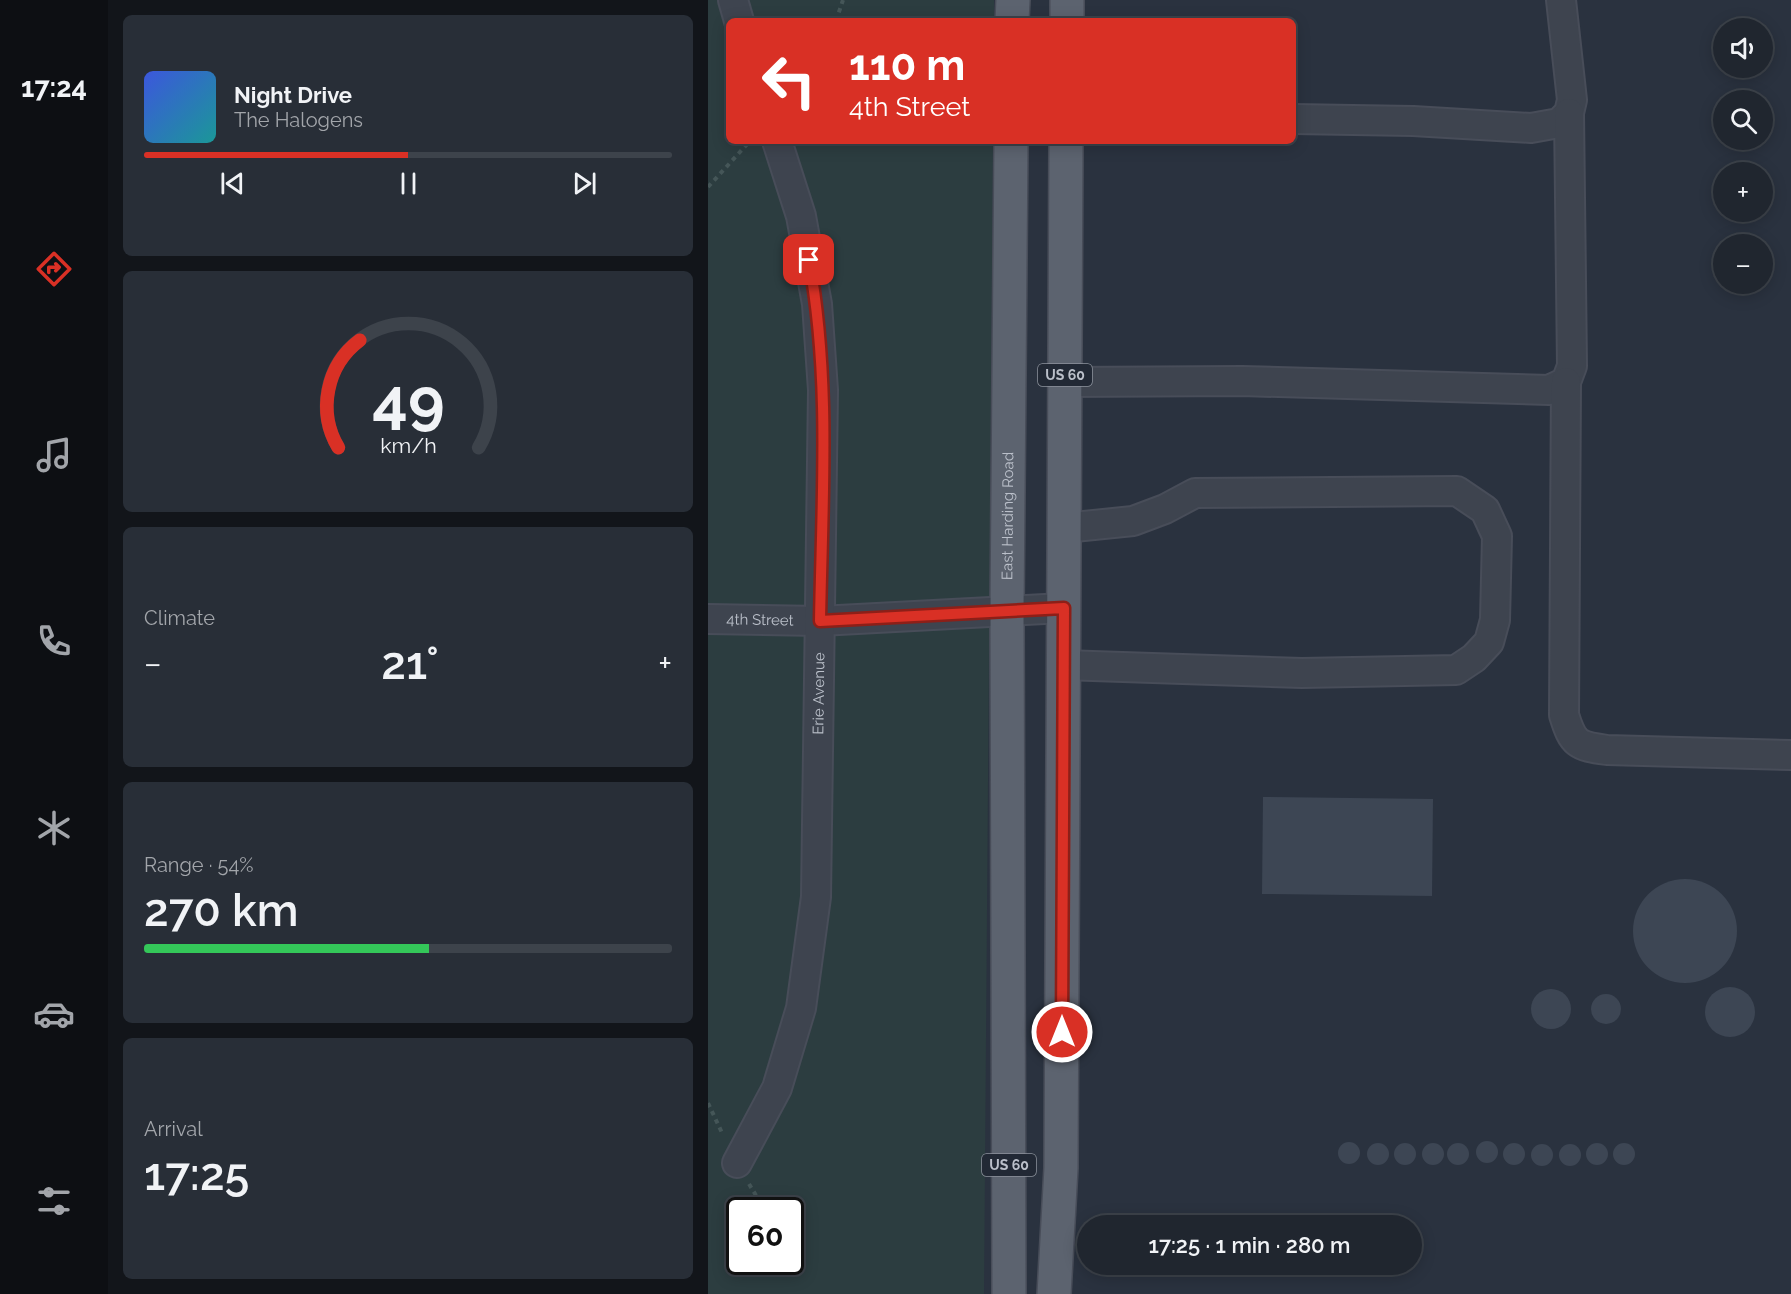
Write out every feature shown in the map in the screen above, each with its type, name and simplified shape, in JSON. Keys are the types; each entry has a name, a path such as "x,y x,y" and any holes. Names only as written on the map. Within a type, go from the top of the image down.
{"main road":[{"path":"1012,0 1012,18"},
{"path":"1067,0 1067,18"},
{"name":"East Harding Road","path":"1009,1294 1007,610 1011,144"},
{"name":"US 60","path":"1054,1294 1061,1168 1066,144"}],"street":[{"path":"733,0 738,18"},
{"path":"1562,0 1572,100 1569,113 1572,366 1566,382 1564,715 1570,737 1586,747 1607,750 1791,755"},
{"path":"1296,119 1413,121 1531,128 1559,123 1569,113"},
{"name":"Erie Avenue","path":"737,1163 777,1088 801,1008 816,897 823,390 817,304 801,216 778,144"},
{"path":"1065,382 1242,381 1549,390 1566,382"},
{"path":"1063,665 1302,673 1456,670 1474,658 1489,642 1495,620 1497,536 1485,510 1457,491 1195,493 1165,509 1133,521 1064,528"},
{"name":"4th Street","path":"708,619 820,621 1064,608"}],"path":[{"path":"837,18 843,0"},
{"path":"708,187 747,144"}],"shaded area":[{"path":"708,0 994,0 994,18 726,18 726,144 993,144 984,1294 708,1294"}],"building":[{"path":"1263,797 1433,799 1432,896 1262,894"},
{"path":"1685,879 1705,883 1722,894 1733,911 1737,931 1733,951 1722,968 1705,979 1685,983 1665,979 1648,968 1637,951 1633,931 1637,911 1648,894 1665,883"},
{"path":"1730,987 1739,989 1750,998 1755,1012 1753,1021 1744,1032 1730,1037 1721,1035 1710,1026 1705,1012 1707,1003 1716,992"},
{"path":"1551,989 1559,990 1565,995 1570,1001 1570,1017 1565,1023 1559,1028 1551,1029 1543,1028 1537,1023 1532,1017 1531,1009 1532,1001 1537,995 1543,990"},
{"path":"1606,994 1617,998 1621,1009 1617,1020 1606,1024 1595,1020 1591,1009 1595,998"},
{"path":"1487,1141 1495,1144 1498,1152 1495,1160 1487,1163 1479,1160 1476,1152 1479,1144"},
{"path":"1349,1142 1357,1145 1360,1153 1357,1161 1349,1164 1341,1161 1338,1153 1341,1145"},
{"path":"1378,1143 1386,1146 1389,1154 1386,1162 1378,1165 1370,1162 1367,1154 1370,1146"},
{"path":"1405,1143 1413,1146 1416,1154 1413,1162 1405,1165 1397,1162 1394,1154 1397,1146"},
{"path":"1433,1143 1441,1146 1444,1154 1441,1162 1433,1165 1425,1162 1422,1154 1425,1146"},
{"path":"1458,1143 1466,1146 1469,1154 1466,1162 1458,1165 1450,1162 1447,1154 1450,1146"},
{"path":"1514,1143 1522,1146 1525,1154 1522,1162 1514,1165 1506,1162 1503,1154 1506,1146"},
{"path":"1597,1143 1605,1146 1608,1154 1605,1162 1597,1165 1589,1162 1586,1154 1589,1146"},
{"path":"1624,1143 1632,1146 1635,1154 1632,1162 1624,1165 1616,1162 1613,1154 1616,1146"},
{"path":"1542,1144 1550,1147 1553,1155 1550,1163 1542,1166 1534,1163 1531,1155 1534,1147"},
{"path":"1570,1144 1578,1147 1581,1155 1578,1163 1570,1166 1562,1163 1559,1155 1562,1147"}],"route":[{"path":"809,260 817,304 823,390 820,621 1064,608 1062,1032"}]}
